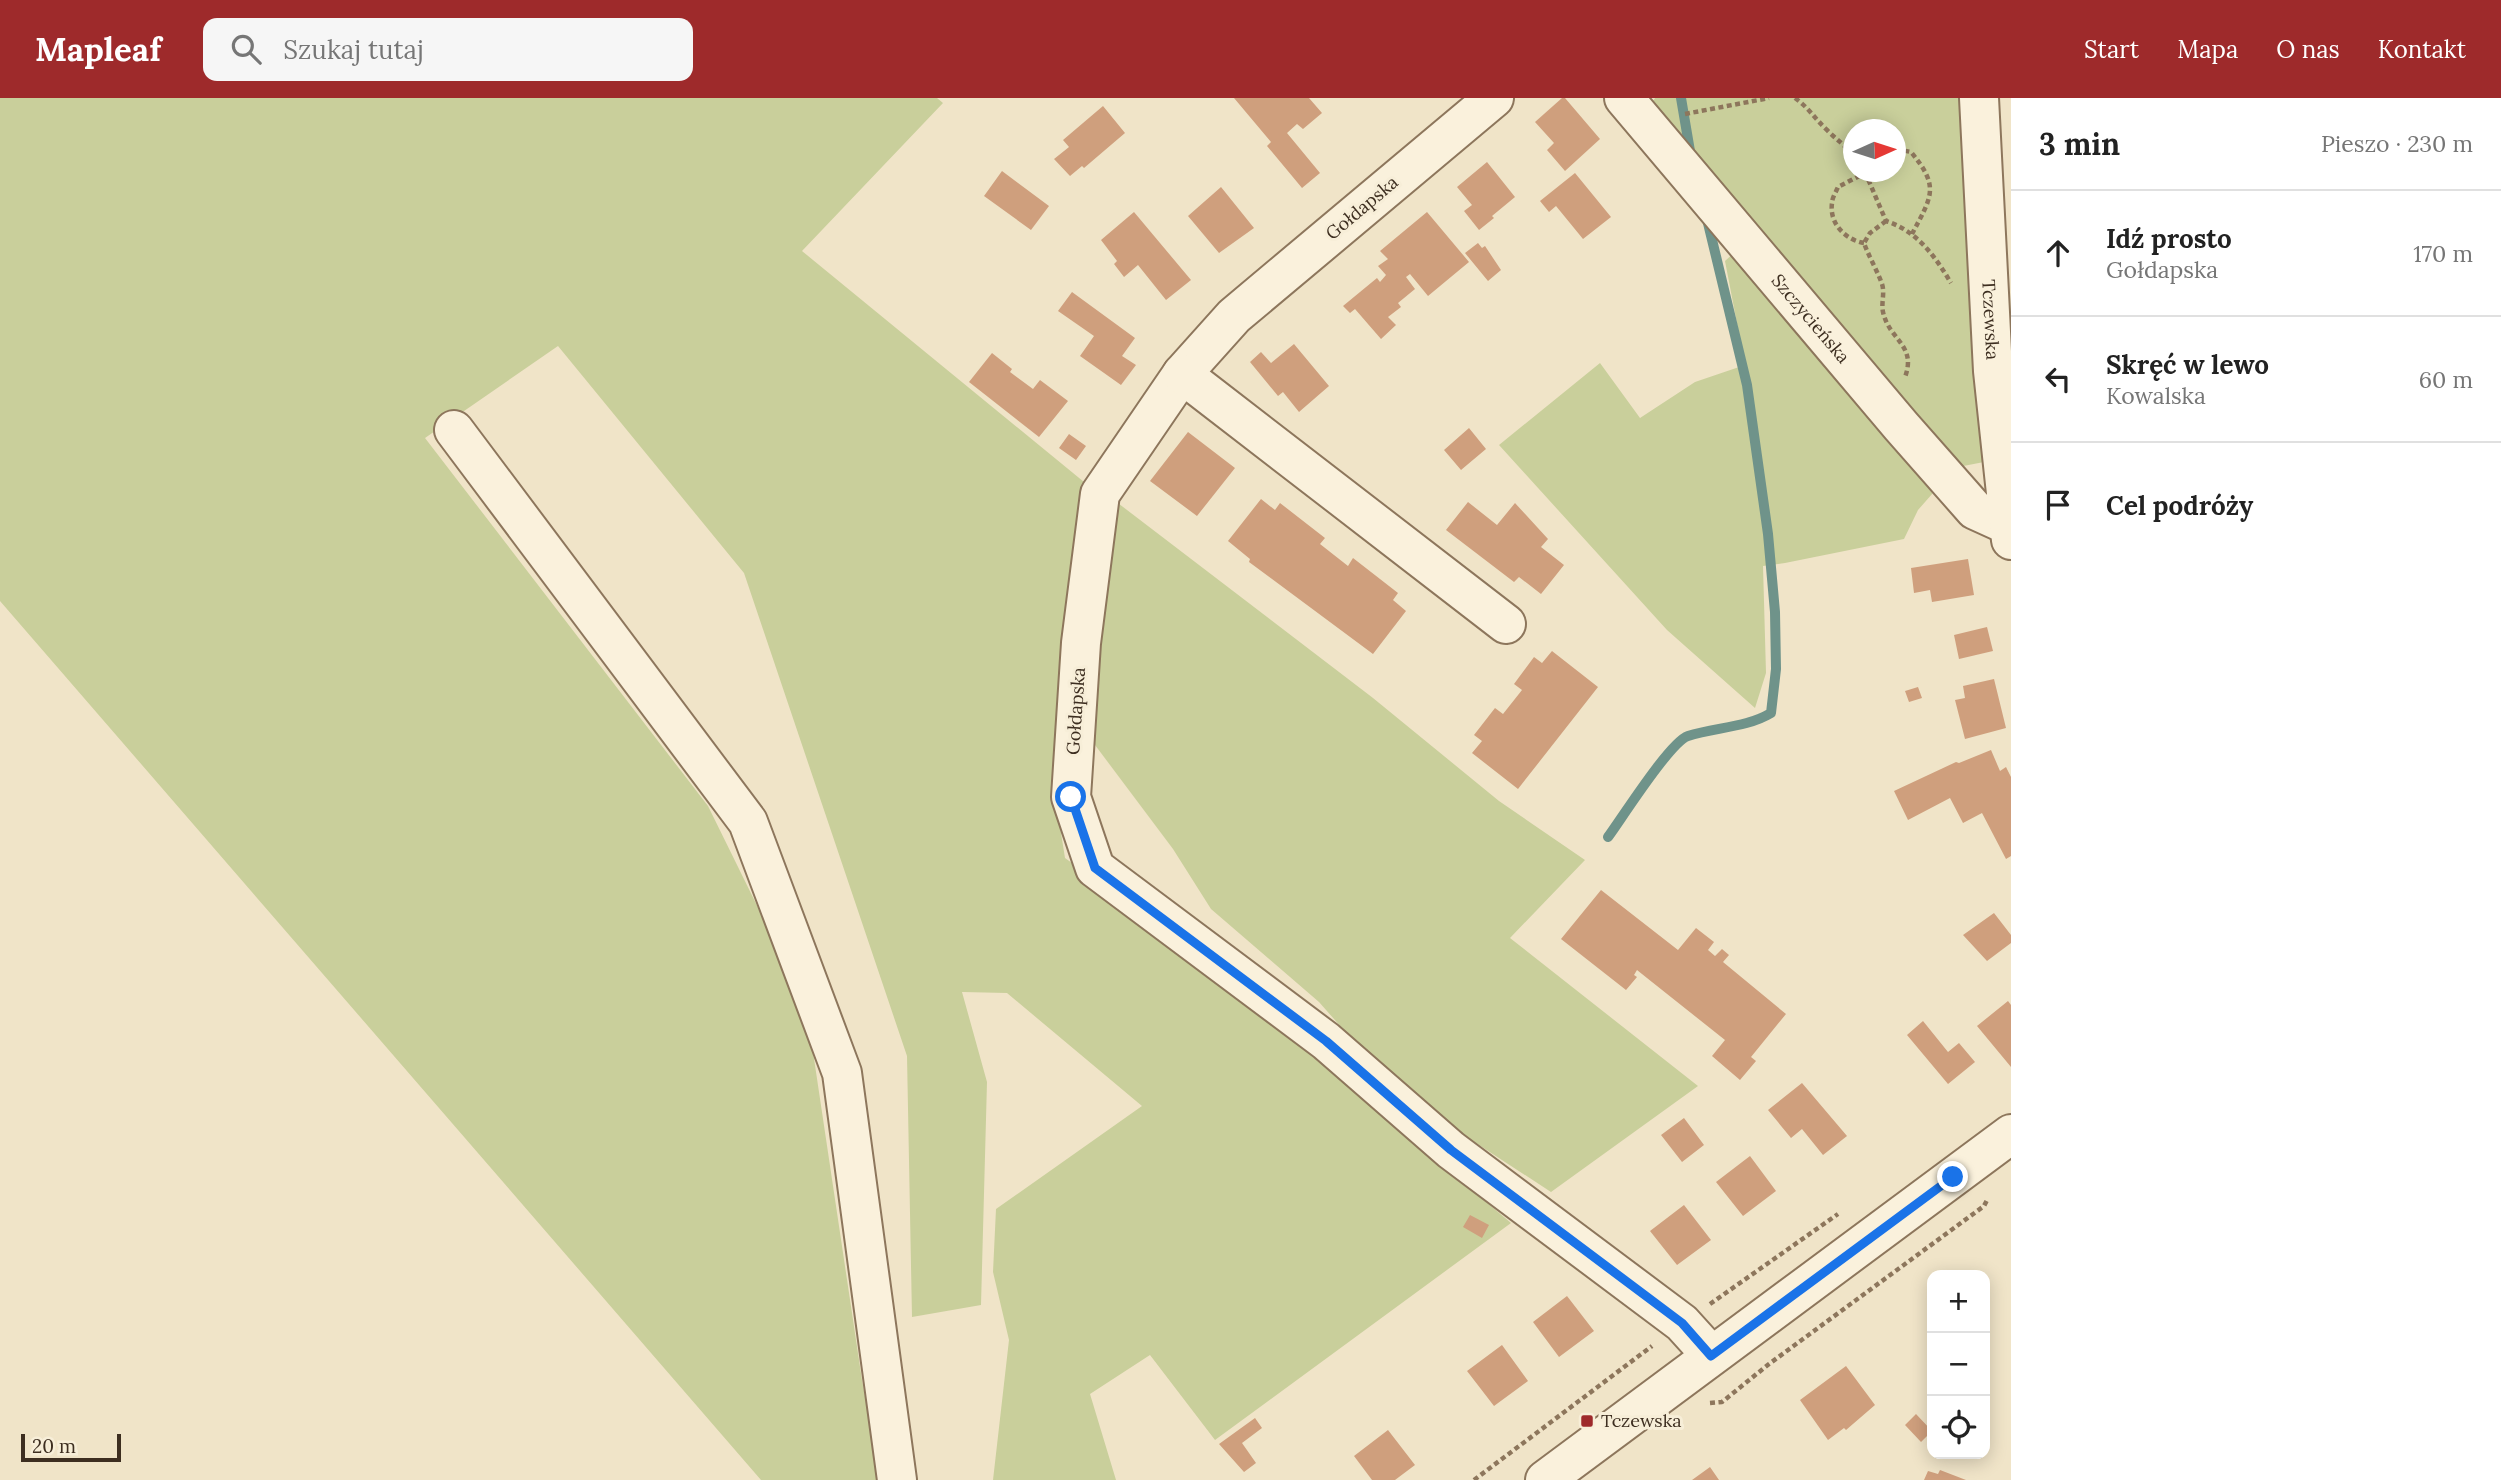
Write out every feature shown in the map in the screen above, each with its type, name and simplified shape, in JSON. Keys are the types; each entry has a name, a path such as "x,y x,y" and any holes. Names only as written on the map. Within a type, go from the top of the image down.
{"street":[{"name":"Gołdapska","path":"1494,98 1234,316 1182,374 1100,494 1081,643 1071,797 1095,868 1326,1041 1451,1150 1682,1323 1711,1356"},
{"name":"Szczycieńska","path":"1624,98 1975,510 2009,533"},
{"name":"Tczewska","path":"1979,98 1993,371 2009,533"},
{"path":"1182,374 1507,624"},
{"path":"454,430 748,822 842,1073 897,1480"},
{"path":"1545,1480 2011,1134"}],"path":[{"path":"1693,114 1769,98"},
{"path":"1795,98 1810,109 1826,130 1843,144"},
{"path":"1906,151 1911,152 1925,170 1930,184 1928,204 1912,234"},
{"path":"1847,182 1838,187 1832,204 1835,223 1852,241 1864,243"},
{"path":"1870,182 1886,220 1920,239 1951,284 1970,292 1989,292"},
{"path":"1864,243 1870,233 1886,220"},
{"path":"1864,243 1883,286 1883,312 1889,329 1906,347 1909,367 1903,384 1883,404"},
{"path":"1474,1480 1682,1323"}],"green space":[{"path":"0,98 937,98 943,103 802,251 1084,482 1064,712 1053,783 1065,858 1156,923 1511,1223 1215,1440 1150,1355 1090,1394 1116,1480 993,1480 1009,1340 993,1272 996,1209 1142,1106 1007,993 962,992 987,1082 981,1305 912,1317 907,1056 744,573 558,346 425,438 708,806 806,1005 862,1380 880,1480 761,1480 0,601"},
{"path":"1655,98 1962,98 1984,462 1953,468 1649,108"},
{"path":"1736,251 1940,485 1918,510 1904,539 1763,566 1766,673 1755,708 1667,630 1499,445 1600,363 1640,418 1695,382 1745,365 1725,261"},
{"path":"1110,497 1373,698 1499,801 1585,860 1510,938 1698,1086 1551,1192 1424,1109 1379,1070 1319,1002 1211,909 1173,849 1086,733"}],"building":[{"path":"1234,98 1309,98 1322,113 1303,129 1297,124 1287,133 1320,173 1302,188 1267,146 1271,142"},
{"path":"1565,98 1600,139 1565,171 1547,150 1554,143 1535,122"},
{"path":"1103,106 1125,133 1084,168 1082,166 1070,176 1054,159 1069,147 1063,140"},
{"path":"1487,162 1515,197 1479,230 1464,211 1472,205 1457,187"},
{"path":"1002,171 1049,206 1031,230 984,196"},
{"path":"1575,173 1611,217 1583,239 1556,206 1549,212 1540,201"},
{"path":"1221,187 1254,228 1219,253 1188,216"},
{"path":"1134,212 1191,280 1166,300 1138,265 1124,277 1114,264 1117,261 1101,240"},
{"path":"1427,212 1469,262 1428,296 1410,274 1406,277 1415,289 1398,303 1401,307 1388,317 1396,325 1381,339 1355,309 1350,313 1343,306 1377,278 1380,282 1386,275 1378,266 1388,259 1380,251"},
{"path":"1478,243 1482,248 1485,246 1501,270 1488,281 1465,253"},
{"path":"1072,292 1135,338 1122,356 1136,365 1121,385 1080,356 1094,336 1058,311"},
{"path":"1294,344 1329,386 1299,412 1283,392 1278,396 1250,362 1261,352 1271,363"},
{"path":"992,353 1012,369 1010,372 1033,389 1040,380 1068,401 1039,437 969,382"},
{"path":"1469,428 1486,449 1461,470 1444,450"},
{"path":"1188,432 1235,468 1197,516 1150,481"},
{"path":"1069,434 1086,446 1076,460 1059,448"},
{"path":"1261,499 1275,510 1280,503 1325,538 1320,544 1348,566 1353,558 1398,593 1393,600 1406,611 1373,654 1249,562 1250,559 1228,541"},
{"path":"1468,502 1497,525 1515,503 1548,539 1541,547 1564,565 1541,594 1519,577 1514,582 1446,530"},
{"path":"1968,559 1974,595 1932,602 1930,590 1914,593 1911,568"},
{"path":"1987,627 1993,651 1959,659 1954,635"},
{"path":"1552,651 1598,687 1518,789 1472,753 1482,741 1474,735 1495,708 1503,714 1522,690 1514,684 1534,657 1542,663"},
{"path":"1994,679 2006,728 1965,739 1955,700 1965,698 1963,686"},
{"path":"1918,687 1922,698 1909,702 1905,691"},
{"path":"1991,750 2000,771 2006,767 2011,777 2011,856 2006,859 1982,813 1963,823 1950,798 1908,820 1894,791 1956,762"},
{"path":"1601,890 1678,950 1696,928 1714,942 1708,950 1715,956 1722,949 1729,955 1723,962 1786,1014 1751,1057 1756,1061 1740,1080 1712,1056 1725,1040 1637,970 1634,975 1637,977 1626,990 1561,939"},
{"path":"1994,913 2011,935 2011,943 1987,961 1963,935"},
{"path":"2008,1001 2011,1005 2011,1067 1977,1026"},
{"path":"1923,1021 1948,1052 1959,1043 1975,1062 1948,1084 1907,1035"},
{"path":"1802,1083 1847,1136 1823,1155 1802,1129 1791,1138 1768,1110"},
{"path":"1684,1118 1704,1145 1682,1162 1661,1135"},
{"path":"1750,1156 1776,1191 1743,1216 1716,1182"},
{"path":"1684,1205 1711,1240 1677,1265 1650,1231"},
{"path":"1470,1215 1489,1225 1482,1238 1463,1227"},
{"path":"1567,1296 1594,1331 1559,1357 1533,1322"},
{"path":"1502,1345 1528,1381 1494,1406 1467,1371"},
{"path":"1846,1366 1875,1405 1846,1430 1844,1428 1828,1440 1800,1400"},
{"path":"1916,1414 1927,1426 1927,1436 1921,1442 1905,1425"},
{"path":"1255,1418 1262,1428 1242,1443 1256,1463 1244,1472 1219,1444"},
{"path":"1388,1430 1415,1465 1395,1480 1372,1480 1354,1456"},
{"path":"1710,1467 1719,1480 1692,1480"},
{"path":"1940,1470 1966,1480 1924,1480 1928,1471 1938,1474"}],"waterway":[{"path":"1681,98 1691,157"},
{"path":"1608,837 1658,766 1680,741 1698,733 1751,722 1771,713 1776,669 1775,612 1768,534 1747,385 1707,219"}],"place":[{"name":"Tczewska","path":"1587,1421"}],"route":[{"path":"1071,797 1095,868 1326,1041 1451,1150 1682,1323 1711,1356 1953,1177"}]}
